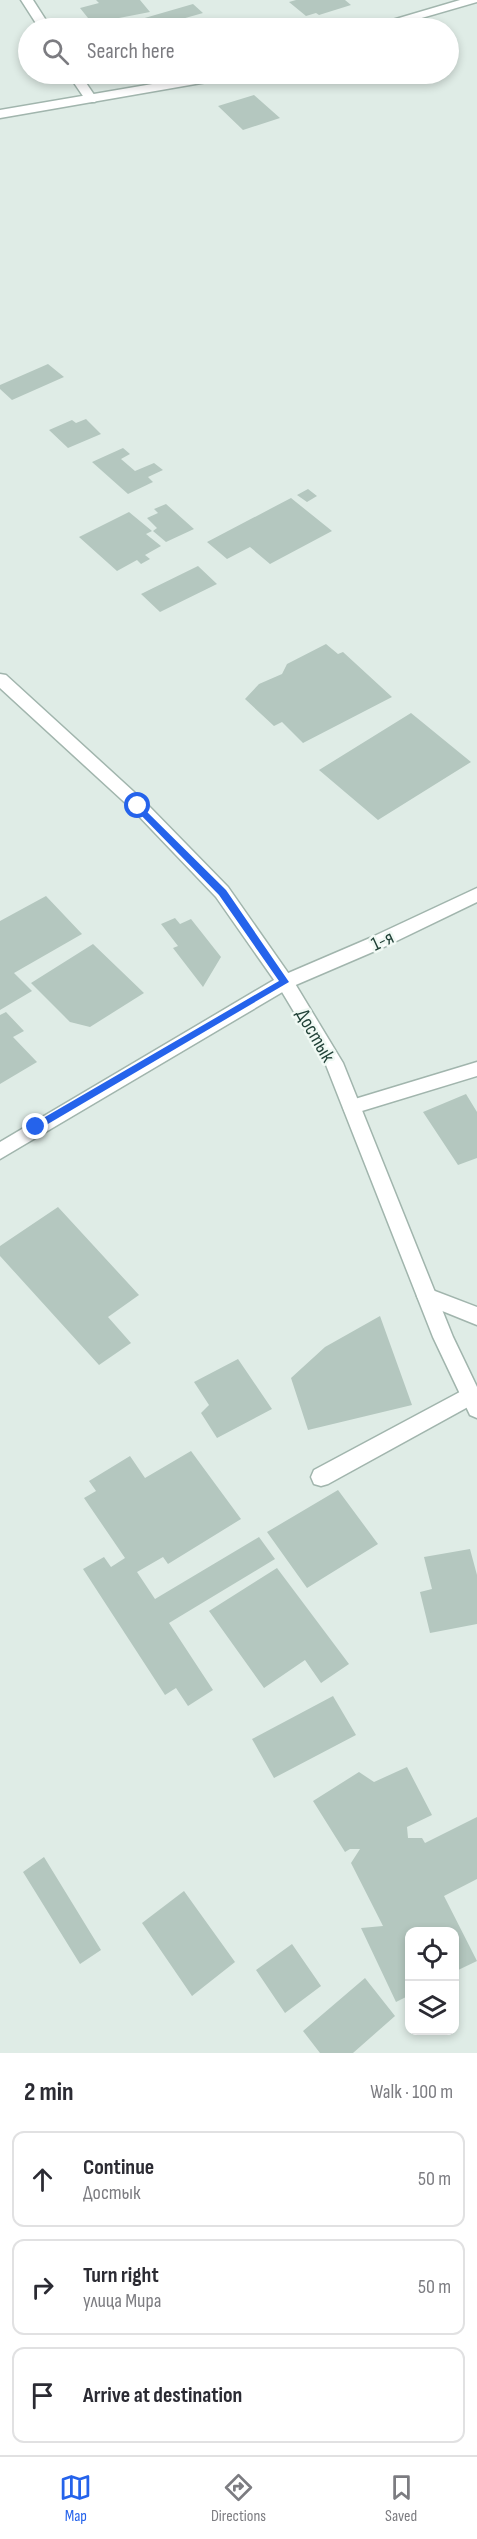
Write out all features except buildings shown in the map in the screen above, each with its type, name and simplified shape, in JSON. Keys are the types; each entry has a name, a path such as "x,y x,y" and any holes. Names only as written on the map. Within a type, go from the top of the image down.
{"street":[{"path":"27,0 39,18"},
{"path":"411,18 473,0"},
{"path":"81,84 91,99"},
{"path":"0,114 171,84"},
{"name":"Достык","path":"0,679 138,806 222,892 285,982 334,1063 443,1336 474,1402"},
{"name":"1-я","path":"0,1151 285,982 376,943 477,894"},
{"path":"352,1107 477,1069"},
{"path":"428,1296 477,1316"},
{"path":"321,1477 474,1402"}],"route":[{"path":"36,1127 285,982 222,892 138,806"}]}
